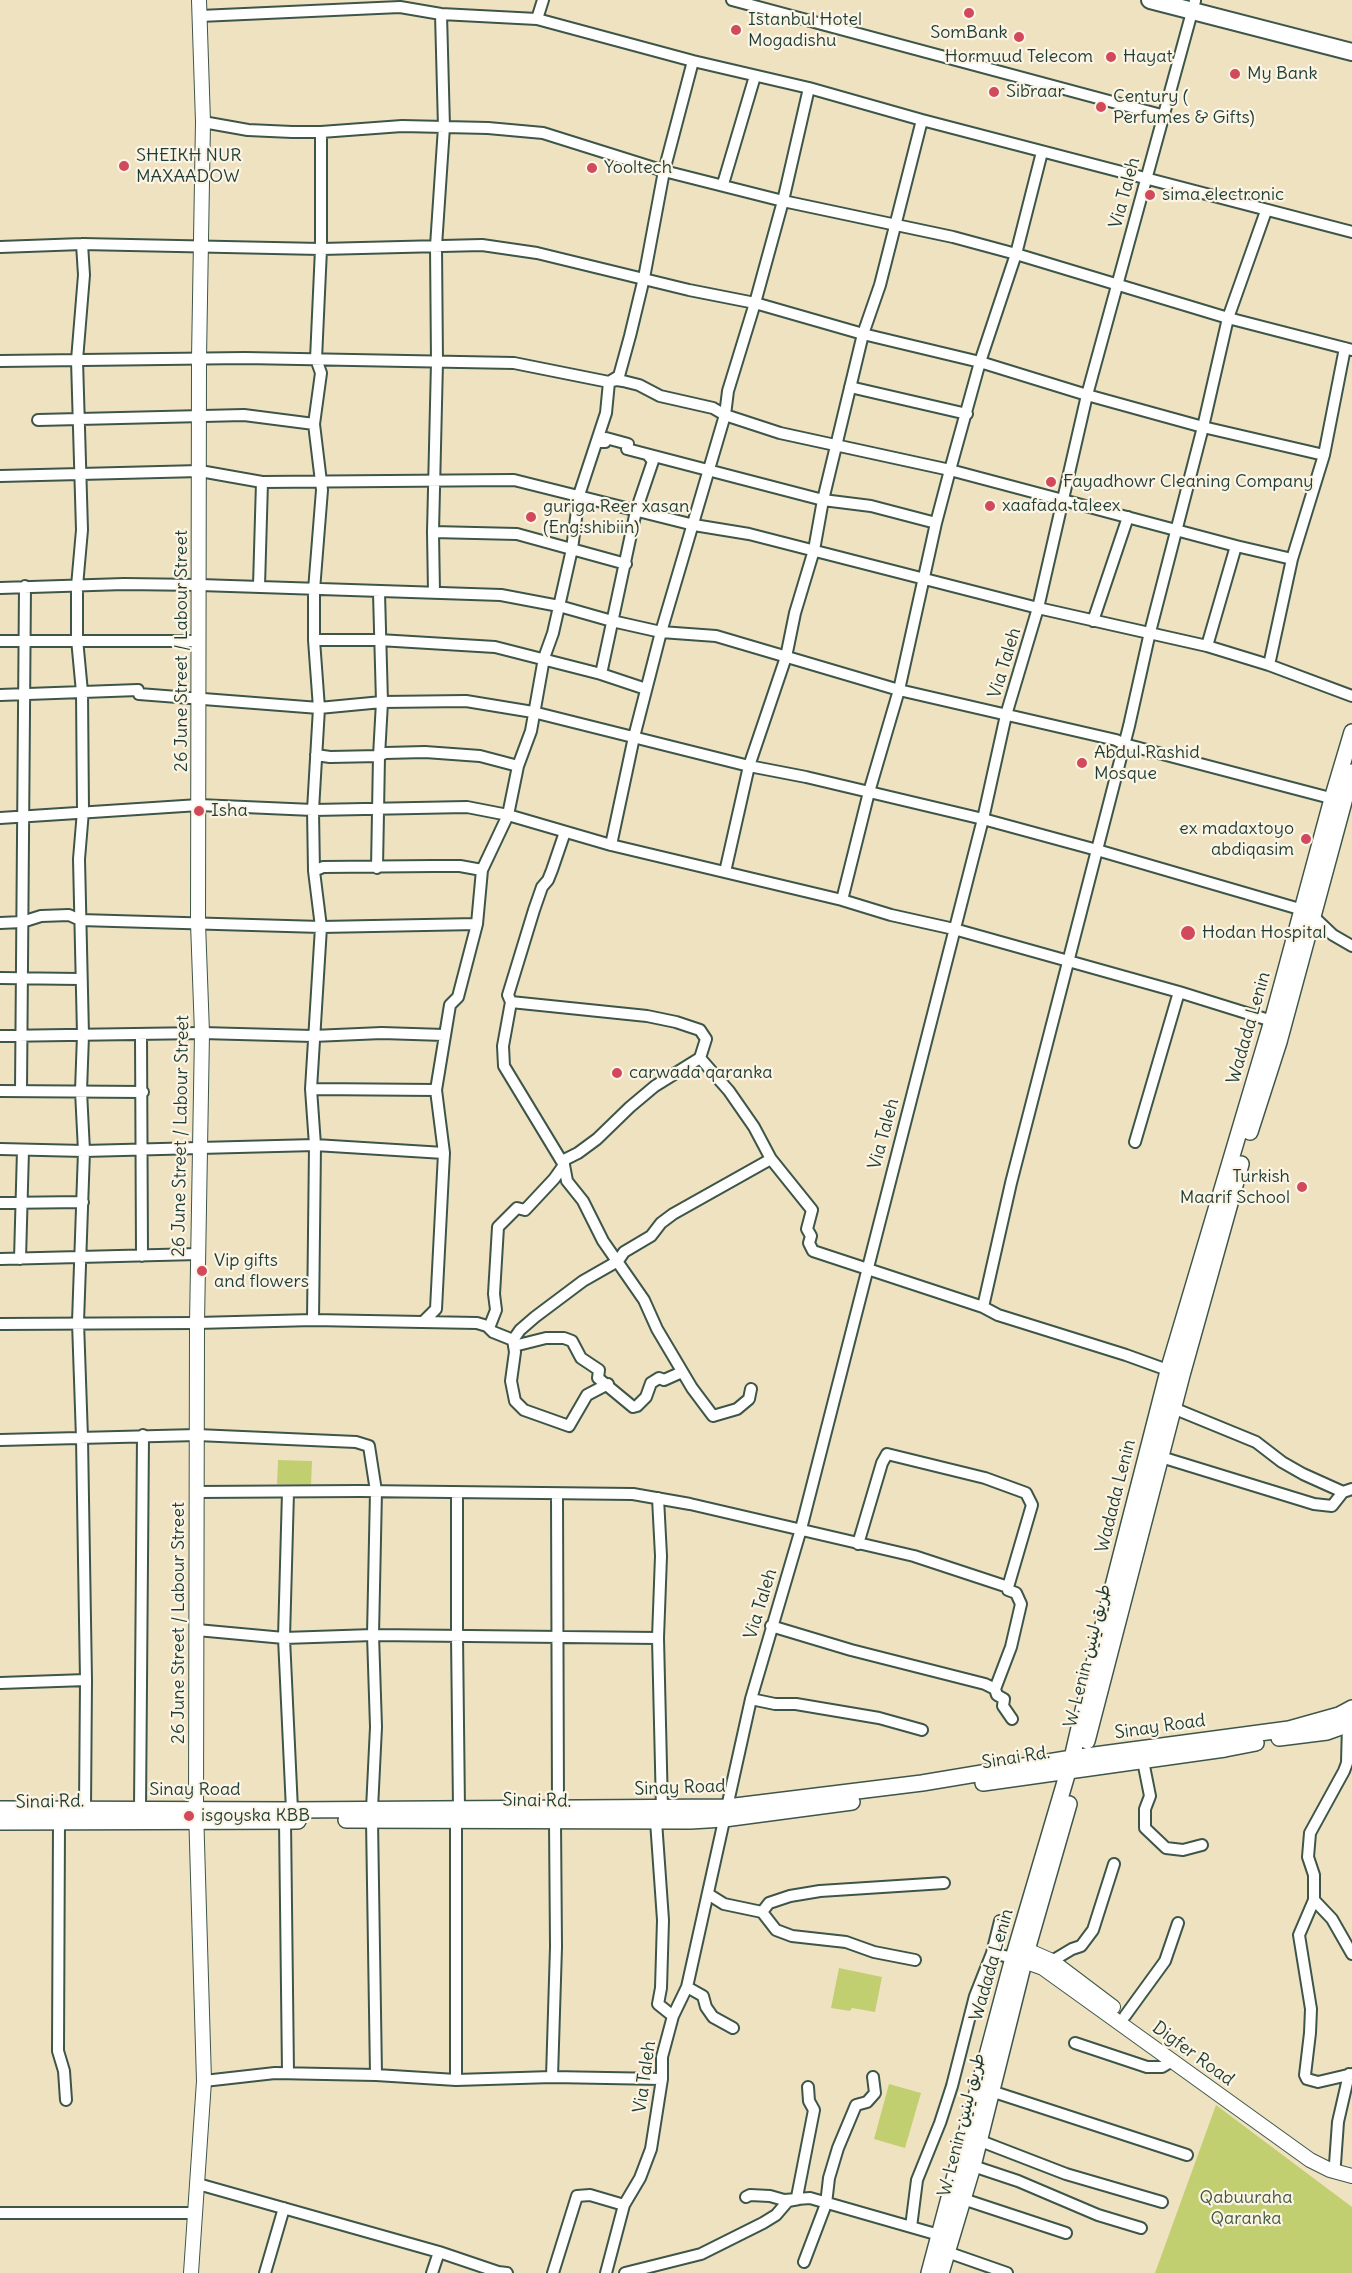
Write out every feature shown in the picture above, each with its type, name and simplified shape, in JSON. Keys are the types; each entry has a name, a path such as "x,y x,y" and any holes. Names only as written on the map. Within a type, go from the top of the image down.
{"highway":[{"path":"1150,0 1193,4 1352,42"},
{"path":"1193,4 1352,52"}],"main road":[{"name":"Wadada Lenin","path":"1076,1763 1175,1373 1272,1021 1308,913 1352,732"},
{"path":"1337,800 1352,771"},
{"name":"W. Lenin طريق لينين","path":"1107,1635 1161,1457 1173,1408 1175,1373 1279,1042 1308,913"},
{"name":"Sinay Road","path":"0,1809 140,1809 197,1815 288,1816 726,1813 922,1783 994,1776 1289,1729 1339,1715 1352,1708"},
{"name":"Sinay Road","path":"1076,1763 1143,1761 1327,1732 1350,1724"},
{"name":"W. Lenin طريق لينين","path":"942,2273 973,2166 1021,1953 1076,1763"},
{"name":"Sinai Rd.","path":"0,1822 197,1815"},
{"name":"Wadada Lenin","path":"929,2273 1021,1953"}],"street":[{"name":"26 June Street / Labour Street","path":"191,2273 204,2081 197,1815 197,1323 202,1148 202,1034 198,923 201,416 199,358 203,122 200,0"},
{"path":"537,19 543,0"},
{"path":"732,0 1165,116"},
{"name":"Via Taleh","path":"606,2273 624,2205 640,2178 651,2149 662,2079 662,2057 673,2016 687,1987 751,1699 801,1529 983,819 1006,715 1038,608 1087,395 1145,179 1165,116 1193,4"},
{"path":"200,16 400,7 441,14 537,19 693,61 809,88 1042,152 1352,232"},
{"path":"434,592 436,246 444,127 441,14"},
{"path":"609,382 619,376 644,278 664,171 693,61"},
{"path":"723,184 754,76"},
{"path":"611,845 646,689 725,415 728,391 783,201 809,88"},
{"path":"725,872 749,766 786,657 795,612 814,550 823,500 863,334 880,285 922,120"},
{"path":"203,122 248,130 321,132 402,126 543,133 664,171 723,184 783,201 953,237 1228,318 1348,349 1324,455 1292,559 1269,665"},
{"path":"313,1320 315,1145 311,1089 321,927 314,871 313,810 319,708 314,640 314,590 322,490 314,424 321,373 316,359 321,249 321,132"},
{"path":"842,900 869,792 899,690 950,470 980,362 1016,254 1042,152"},
{"path":"983,1307 1011,1183 1124,744 1228,318 1266,211"},
{"path":"82,244 84,275 77,360 82,530 77,586 77,639 82,692 83,811 79,860 81,1091 84,1151 78,1322 86,1680 85,1809"},
{"path":"0,247 82,244 321,249 482,245 537,253 755,303 863,334 980,362 1203,427 1324,455"},
{"path":"0,361 199,358 514,363 609,382 617,380 631,383 660,396 714,408 725,415 780,433 950,470 1292,559"},
{"path":"423,1322 435,1309 444,1153 436,1090 444,1035 450,1005 458,997 477,924 482,870 508,815 518,766 531,731 544,658 553,633 572,549 579,495 606,412 609,382"},
{"path":"850,387 967,414"},
{"path":"38,420 244,415 314,424"},
{"path":"597,442 605,442 606,438 628,444 627,449 648,455 710,469 823,500 871,506 936,523"},
{"path":"601,674 636,511 653,461 648,455"},
{"path":"0,476 200,471 262,482 514,480 694,525 749,534 1038,608 1207,646 1269,665 1352,696"},
{"path":"259,586 262,482"},
{"path":"1093,621 1128,517"},
{"path":"433,532 517,534 626,564"},
{"path":"1207,646 1236,546"},
{"path":"0,588 200,585 379,593 434,592 501,595 559,606 661,632 716,636 899,690 1116,740 1337,800"},
{"path":"21,1091 25,586"},
{"path":"377,868 382,702 379,593"},
{"path":"0,641 77,639 200,641"},
{"path":"314,640 379,640 495,646 601,674 646,689"},
{"path":"0,695 138,690 139,694 319,708 382,702 466,701 533,712 749,766 983,819 1097,850 1308,913 1334,935 1352,946"},
{"path":"316,755 330,757 379,756 380,753 458,754 480,756 518,766"},
{"path":"0,818 199,805 313,810 378,810 425,806 467,807 508,815 611,845 954,929 1179,992 1272,1021"},
{"path":"564,832 548,880 542,886 508,994 511,1002 503,1046 504,1066 564,1165"},
{"path":"314,871 323,867 460,866 482,870"},
{"path":"0,923 22,922 41,916 69,915 80,920 321,927 477,924"},
{"path":"0,978 80,979"},
{"path":"1135,1142 1179,992"},
{"path":"511,1002 647,1016 700,1030 706,1039 700,1058 655,1086 597,1138 564,1160 564,1165 567,1181 583,1201 603,1241 644,1300 657,1329 682,1372 713,1416 737,1409 749,1399 751,1389"},
{"path":"0,1036 202,1034 313,1036 381,1033 444,1035"},
{"path":"141,1034 142,1256"},
{"path":"700,1058 715,1073 754,1127 771,1159 812,1210 807,1229 811,1236 809,1243 813,1251 983,1307 998,1315 1126,1354 1175,1373"},
{"path":"311,1089 436,1090"},
{"path":"0,1091 143,1092"},
{"path":"0,1149 84,1151 315,1145 444,1153"},
{"path":"20,1258 23,1150"},
{"path":"608,1384 587,1395 569,1426 524,1410 515,1401 511,1381 514,1343 520,1330 583,1281 618,1261 624,1252 649,1238 661,1223 673,1214 771,1159"},
{"path":"489,1328 496,1310 494,1294 498,1227 517,1208 525,1210 564,1165"},
{"path":"0,1203 83,1202"},
{"path":"0,1258 198,1254"},
{"path":"0,1324 313,1320 477,1323 514,1343 546,1338 564,1338 572,1341 581,1358 599,1370 598,1378 608,1384 627,1403 638,1407 646,1397 651,1383 658,1378 664,1380 682,1372"},
{"path":"1161,1457 1314,1504 1332,1506 1347,1490 1282,1462 1256,1442 1173,1408"},
{"path":"140,1809 142,1435"},
{"path":"0,1440 142,1435 360,1443 369,1446 376,1491 373,1635 376,1727 372,1815 376,2075"},
{"path":"858,1544 882,1463 887,1454 984,1478 1026,1493 1032,1505 1008,1587"},
{"path":"197,1492 376,1491 633,1494 801,1529 914,1556 1008,1587 1008,1590 1016,1593 1021,1604 1011,1647 995,1689 997,1695 1004,1699 1003,1706 1012,1719"},
{"path":"288,1492 284,1638 288,1816 288,2073"},
{"path":"456,2080 457,1492"},
{"path":"552,2077 556,1947 557,1494"},
{"path":"658,1498 661,1556 658,1638 659,1815 663,1920 661,1988 657,2004 673,2016"},
{"path":"771,1626 852,1650 970,1679 995,1689"},
{"path":"197,1630 284,1638 373,1635 658,1638"},
{"path":"0,1683 86,1680"},
{"path":"751,1699 879,1718 922,1730"},
{"path":"1335,2164 1338,2122 1350,2074 1318,2082 1307,2079 1305,2075 1311,2009 1299,1935 1314,1900 1314,1875 1308,1857 1310,1833 1344,1771 1350,1724"},
{"path":"1143,1761 1150,1796 1146,1809 1145,1828 1166,1848 1183,1850 1202,1845"},
{"path":"59,1821 58,2051 64,2071 66,2100"},
{"path":"1052,1961 1081,1946 1092,1930 1114,1864"},
{"path":"762,1912 769,1903 790,1896 820,1891 944,1883"},
{"path":"708,1894 724,1904 762,1912 776,1930 792,1936 846,1942 874,1952 915,1960"},
{"path":"1314,1900 1332,1919 1352,1954"},
{"path":"911,2227 917,2180 943,2114 964,2045 975,1996 992,1953 1000,1921"},
{"path":"1125,2016 1166,1961 1178,1923"},
{"path":"992,1953 1021,1953"},
{"name":"Digfer Road","path":"1021,1953 1052,1961 1306,2149 1335,2164 1352,2167"},
{"name":"Digfer Road","path":"1021,1953 1311,2160 1330,2170 1352,2176"},
{"path":"687,1987 703,1996 706,2007 713,2017 733,2028"},
{"path":"1075,2043 1147,2067 1162,2067 1172,2061"},
{"path":"204,2081 246,2075 288,2073 456,2080 552,2077 662,2079"},
{"path":"804,2262 826,2204 829,2178 838,2148 856,2105 867,2102 875,2093 873,2077"},
{"path":"799,2199 797,2197 814,2110 809,2101 808,2087"},
{"path":"991,2091 1187,2155"},
{"path":"978,2140 1066,2174 1162,2202"},
{"path":"973,2166 1018,2181 1098,2215 1141,2228"},
{"path":"198,2184 507,2273"},
{"path":"553,2273 577,2196 590,2195 624,2205"},
{"path":"746,2196 784,2200 810,2198 939,2235"},
{"path":"625,2273 701,2254 763,2223 776,2215 788,2201 799,2199"},
{"path":"963,2199 1066,2233"},
{"path":"265,2273 284,2208"},
{"path":"0,2212 196,2213"},
{"path":"432,2273 439,2252"},
{"path":"947,2252 1007,2273"}],"green space":[{"path":"278,1460 312,1461 311,1485 277,1484"},
{"path":"839,1968 882,1977 875,2012 852,2008 850,2011 831,2008"},
{"path":"889,2084 921,2093 905,2148 874,2139"},
{"name":"Qabuuraha Qaranka","path":"1216,2105 1352,2207 1352,2273 1155,2273"}],"place":[{"name":"SomBank","path":"969,13"},
{"name":"Istanbul Hotel Mogadishu","path":"736,30"},
{"name":"Hormuud Telecom","path":"1019,37"},
{"name":"Hayat","path":"1111,57"},
{"name":"My Bank","path":"1235,74"},
{"name":"Sibraar","path":"994,92"},
{"name":"Century ( Perfumes & Gifts)","path":"1101,107"},
{"name":"SHEIKH NUR MAXAADOW","path":"124,166"},
{"name":"Yooltech","path":"592,168"},
{"name":"sima electronic","path":"1150,195"},
{"name":"Fayadhowr Cleaning Company","path":"1051,482"},
{"name":"xaafada taleex","path":"990,506"},
{"name":"guriga Reer xasan (Eng:shibiin)","path":"531,517"},
{"name":"Abdul Rashid Mosque","path":"1082,763"},
{"name":"Isha","path":"199,811"},
{"name":"ex madaxtoyo abdiqasim","path":"1306,839"},
{"name":"Hodan Hospital","path":"1188,933"},
{"name":"carwada qaranka","path":"617,1073"},
{"name":"Turkish Maarif School","path":"1302,1187"},
{"name":"Vip gifts and flowers","path":"202,1271"},
{"name":"isgoyska KBB","path":"189,1816"}]}
